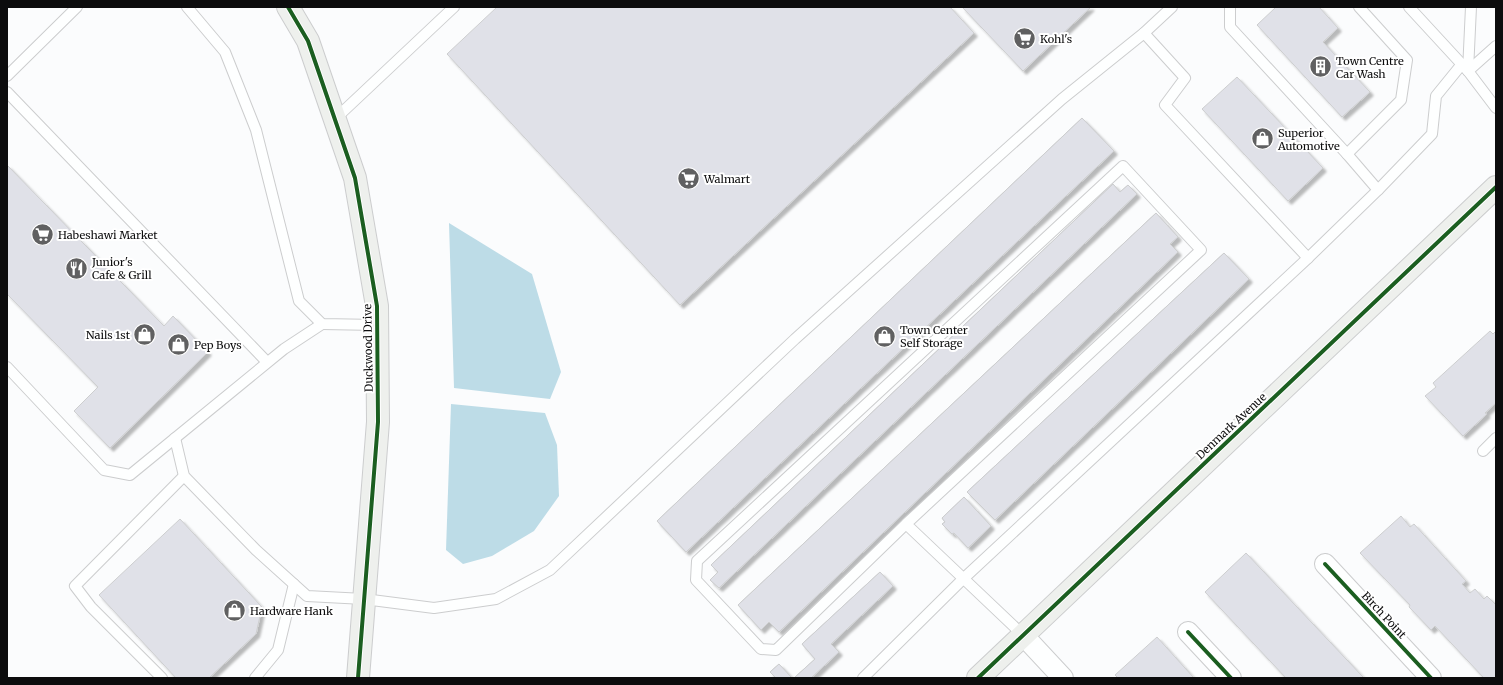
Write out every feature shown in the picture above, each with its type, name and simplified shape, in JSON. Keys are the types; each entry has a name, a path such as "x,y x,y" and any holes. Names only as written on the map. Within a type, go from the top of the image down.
{"street":[{"name":"Duckwood Drive","path":"288,7 308,41 355,178 377,306 378,422 358,678"},
{"name":"Denmark Avenue","path":"978,678 1496,187"},
{"name":"Birch Point","path":"1325,564 1431,678"},
{"path":"1188,632 1231,678"},
{"path":"1023,635 1063,678"}],"lane":[{"path":"7,76 77,7"},
{"path":"187,7 225,52 256,130 299,301 322,324"},
{"path":"335,119 454,7"},
{"path":"175,438 184,476 256,550 307,596 364,599 434,608 496,599 550,570 795,339 1062,99 1144,33 1172,7"},
{"path":"1230,7 1230,27 1347,154 1378,190"},
{"path":"1347,154 1401,100 1407,60 1359,7"},
{"path":"1409,7 1465,68 1496,108"},
{"path":"1465,68 1471,7"},
{"path":"1144,33 1185,78 1165,105 1308,258"},
{"path":"863,678 963,578 1308,258 1378,190 1432,134 1436,96 1465,68 1496,46"},
{"path":"7,92 267,362"},
{"path":"1123,166 1201,250 906,524 776,650 761,649 696,580 697,561 1123,166"},
{"path":"7,367 104,470 130,475 267,362 322,324 377,325"},
{"path":"1483,451 1496,438"},
{"path":"162,678 91,607 75,586 184,476"},
{"path":"906,524 1023,635"},
{"path":"255,678 278,650 294,584"}],"water":[{"path":"449,223 532,274 561,372 550,399 454,388"},
{"path":"451,404 545,413 557,445 559,496 534,531 492,556 463,564 446,550"}],"building":[{"name":"Walmart","path":"497,7 950,7 974,33 680,305 447,54"},
{"name":"Kohl's","path":"962,7 1091,7 1023,71"},
{"name":"Town Centre Car Wash","path":"1276,7 1319,7 1338,28 1323,42 1370,92 1342,117 1257,25"},
{"name":"Superior Automotive","path":"1237,77 1323,168 1288,201 1202,109"},
{"name":"Town Center Self Storage","path":"1082,118 1114,151 686,552 657,521"},
{"name":"Town Center Self Storage","path":"1082,118 1114,151 686,552 657,521"},
{"path":"7,165 164,326 173,316 208,352 110,448 74,411 98,387 7,294"},
{"name":"Town Center Self Storage","path":"1113,184 1120,192 1128,185 1137,194 719,588 710,580 718,572 711,565"},
{"name":"Town Center Self Storage","path":"1113,184 1120,192 1128,185 1137,194 719,588 710,580 718,572 711,565"},
{"name":"Town Center Self Storage","path":"1156,213 1178,237 1170,244 1178,252 779,632 769,622 761,630 738,605"},
{"name":"Town Center Self Storage","path":"1156,213 1178,237 1170,244 1178,252 779,632 769,622 761,630 738,605"},
{"path":"1224,253 1249,279 995,520 967,492"},
{"path":"1224,253 1249,279 995,520 967,492"},
{"path":"1490,331 1493,334 1496,331 1496,403 1485,413 1487,414 1463,436 1425,396 1436,387 1433,383"},
{"path":"964,497 991,526 968,548 954,533 952,534 942,524 945,522 942,518"},
{"path":"964,497 991,526 968,548 954,533 952,534 942,524 945,522 942,518"},
{"path":"1401,516 1410,527 1414,524 1466,581 1462,584 1470,593 1475,589 1484,599 1487,596 1496,605 1496,678 1482,678 1483,677 1435,626 1431,630 1409,607 1410,605 1360,553"},
{"path":"180,519 262,607 256,634 209,678 176,678 99,595"},
{"path":"1246,553 1364,678 1286,678 1205,592"},
{"path":"880,572 893,586 831,644 839,652 811,678 794,678 815,659 802,644"},
{"path":"880,572 893,586 831,644 839,652 811,678 794,678 815,659 802,644"},
{"path":"1157,637 1194,678 1118,678 1115,675"},
{"path":"779,664 792,678 776,678 770,672"},
{"path":"779,664 792,678 776,678 770,672"}],"cycle path":[{"path":"288,7 308,41 355,178 377,306 378,422 358,678"},
{"path":"978,678 1496,187"},
{"path":"1325,564 1431,678"},
{"path":"1188,632 1231,678"}],"place":[{"name":"Kohl's","path":"1025,39"},
{"name":"Town Centre Car Wash","path":"1321,67"},
{"name":"Superior Automotive","path":"1263,139"},
{"name":"Walmart","path":"689,179"},
{"name":"Habeshawi Market","path":"43,235"},
{"name":"Junior's Cafe & Grill","path":"77,268"},
{"name":"Nails 1st","path":"145,335"},
{"name":"Town Center Self Storage","path":"884,336"},
{"name":"Pep Boys","path":"179,345"},
{"name":"Hardware Hank","path":"235,611"}]}
